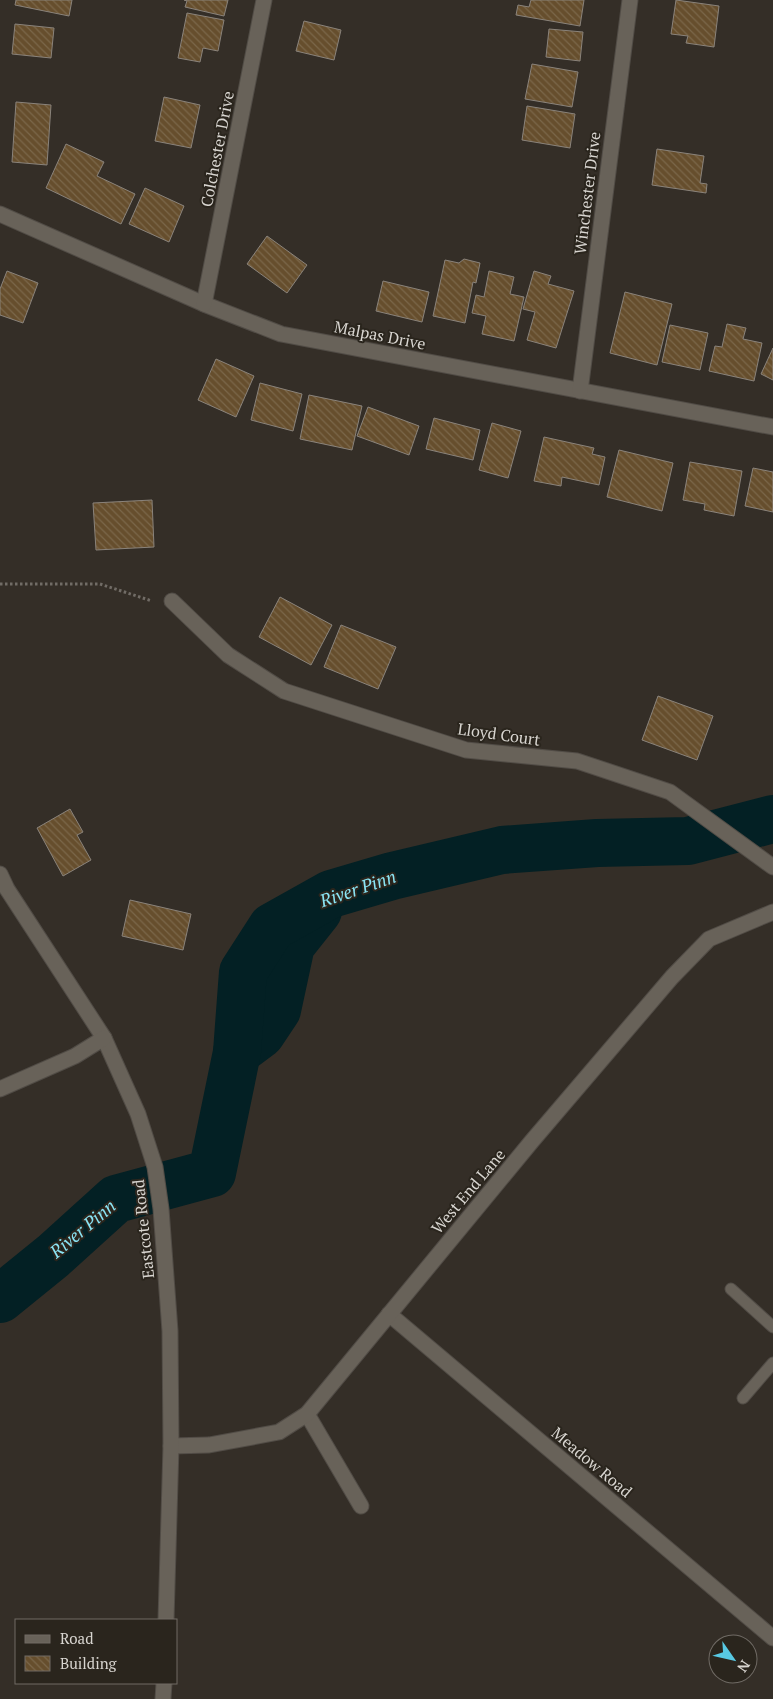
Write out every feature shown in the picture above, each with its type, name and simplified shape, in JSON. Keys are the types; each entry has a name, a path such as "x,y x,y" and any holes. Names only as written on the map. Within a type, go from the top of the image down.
{"street":[{"name":"Colchester Drive","path":"204,304 264,0"},
{"name":"Winchester Drive","path":"580,391 630,0"},
{"name":"Malpas Drive","path":"0,214 204,304 281,334 773,427"},
{"name":"Lloyd Court","path":"172,601 228,655 284,691 466,750 577,761 670,792 768,863"},
{"name":"Eastcote Road","path":"0,874 7,889 104,1038 138,1114 155,1167 162,1209 170,1331 171,1446 166,1619"},
{"name":"West End Lane","path":"171,1446 210,1444 279,1432 307,1414 532,1141 672,977 709,939 773,912"},
{"path":"0,1089 75,1056 104,1038"},
{"name":"Meadow Road","path":"389,1314 773,1638"},
{"path":"307,1414 362,1506"},
{"path":"163,1699 164,1684"}],"lane":[{"path":"730,1289 773,1327"},
{"path":"742,1398 773,1363"}],"path":[{"path":"0,584 100,584 153,601 172,601"}],"building":[{"path":"16,0 72,0 69,16 15,5"},
{"path":"184,0 228,0 224,16 185,7 187,1"},
{"path":"531,0 584,0 580,26 516,15 518,5 529,7"},
{"path":"676,0 719,6 714,47 686,43 688,36 671,34"},
{"path":"187,13 224,20 218,51 203,48 200,62 178,58"},
{"path":"304,21 341,30 334,60 296,51"},
{"path":"15,24 54,28 51,58 12,54"},
{"path":"549,29 583,32 580,61 546,57"},
{"path":"532,64 578,72 572,107 525,99"},
{"path":"164,97 200,105 191,148 155,141"},
{"path":"16,102 51,105 47,165 12,162"},
{"path":"527,106 575,114 570,148 522,140"},
{"path":"66,144 104,162 97,176 135,194 121,224 46,188"},
{"path":"657,149 704,156 700,183 707,184 706,193 652,185"},
{"path":"145,188 184,206 169,242 129,224"},
{"path":"267,236 307,265 287,293 247,264"},
{"path":"464,259 480,263 476,283 473,282 465,323 433,316 445,260 459,263"},
{"path":"7,271 38,283 23,323 0,315 0,289"},
{"path":"489,271 514,277 510,294 524,297 514,341 482,334 486,316 472,313 476,295 484,297"},
{"path":"534,271 551,276 548,284 574,291 556,348 527,340 535,312 523,309"},
{"path":"383,281 429,292 422,322 376,311"},
{"path":"625,292 672,304 657,365 610,353"},
{"path":"727,324 746,328 743,339 762,343 754,381 709,371 715,346 722,347"},
{"path":"670,325 708,333 700,370 662,362"},
{"path":"773,348 773,380 761,374"},
{"path":"216,359 254,376 236,417 198,400"},
{"path":"260,383 302,394 293,431 251,420"},
{"path":"309,395 362,406 352,450 300,439"},
{"path":"368,407 419,426 409,455 357,436"},
{"path":"434,418 480,430 473,460 426,449"},
{"path":"492,423 521,431 508,478 479,470"},
{"path":"544,437 594,448 592,454 605,457 599,485 562,477 561,486 534,481"},
{"path":"619,450 673,463 662,511 607,497"},
{"path":"690,462 742,471 734,516 704,510 705,504 683,500"},
{"path":"753,468 773,472 773,512 745,506"},
{"path":"152,500 154,547 96,550 93,503"},
{"path":"280,597 332,625 311,665 259,637"},
{"path":"341,625 396,647 378,689 324,667"},
{"path":"658,696 713,716 697,760 642,740"},
{"path":"70,809 83,832 77,835 91,860 63,876 37,828"},
{"path":"130,900 191,914 183,950 122,936"}],"waterway":[{"name":"River Pinn","path":"0,1299 53,1256 116,1199 212,1173 237,1052 243,972 272,927 331,894 392,876 502,850 597,843 688,841 773,819"},
{"path":"237,1052 261,1034 277,1010 291,945 318,911"}]}
